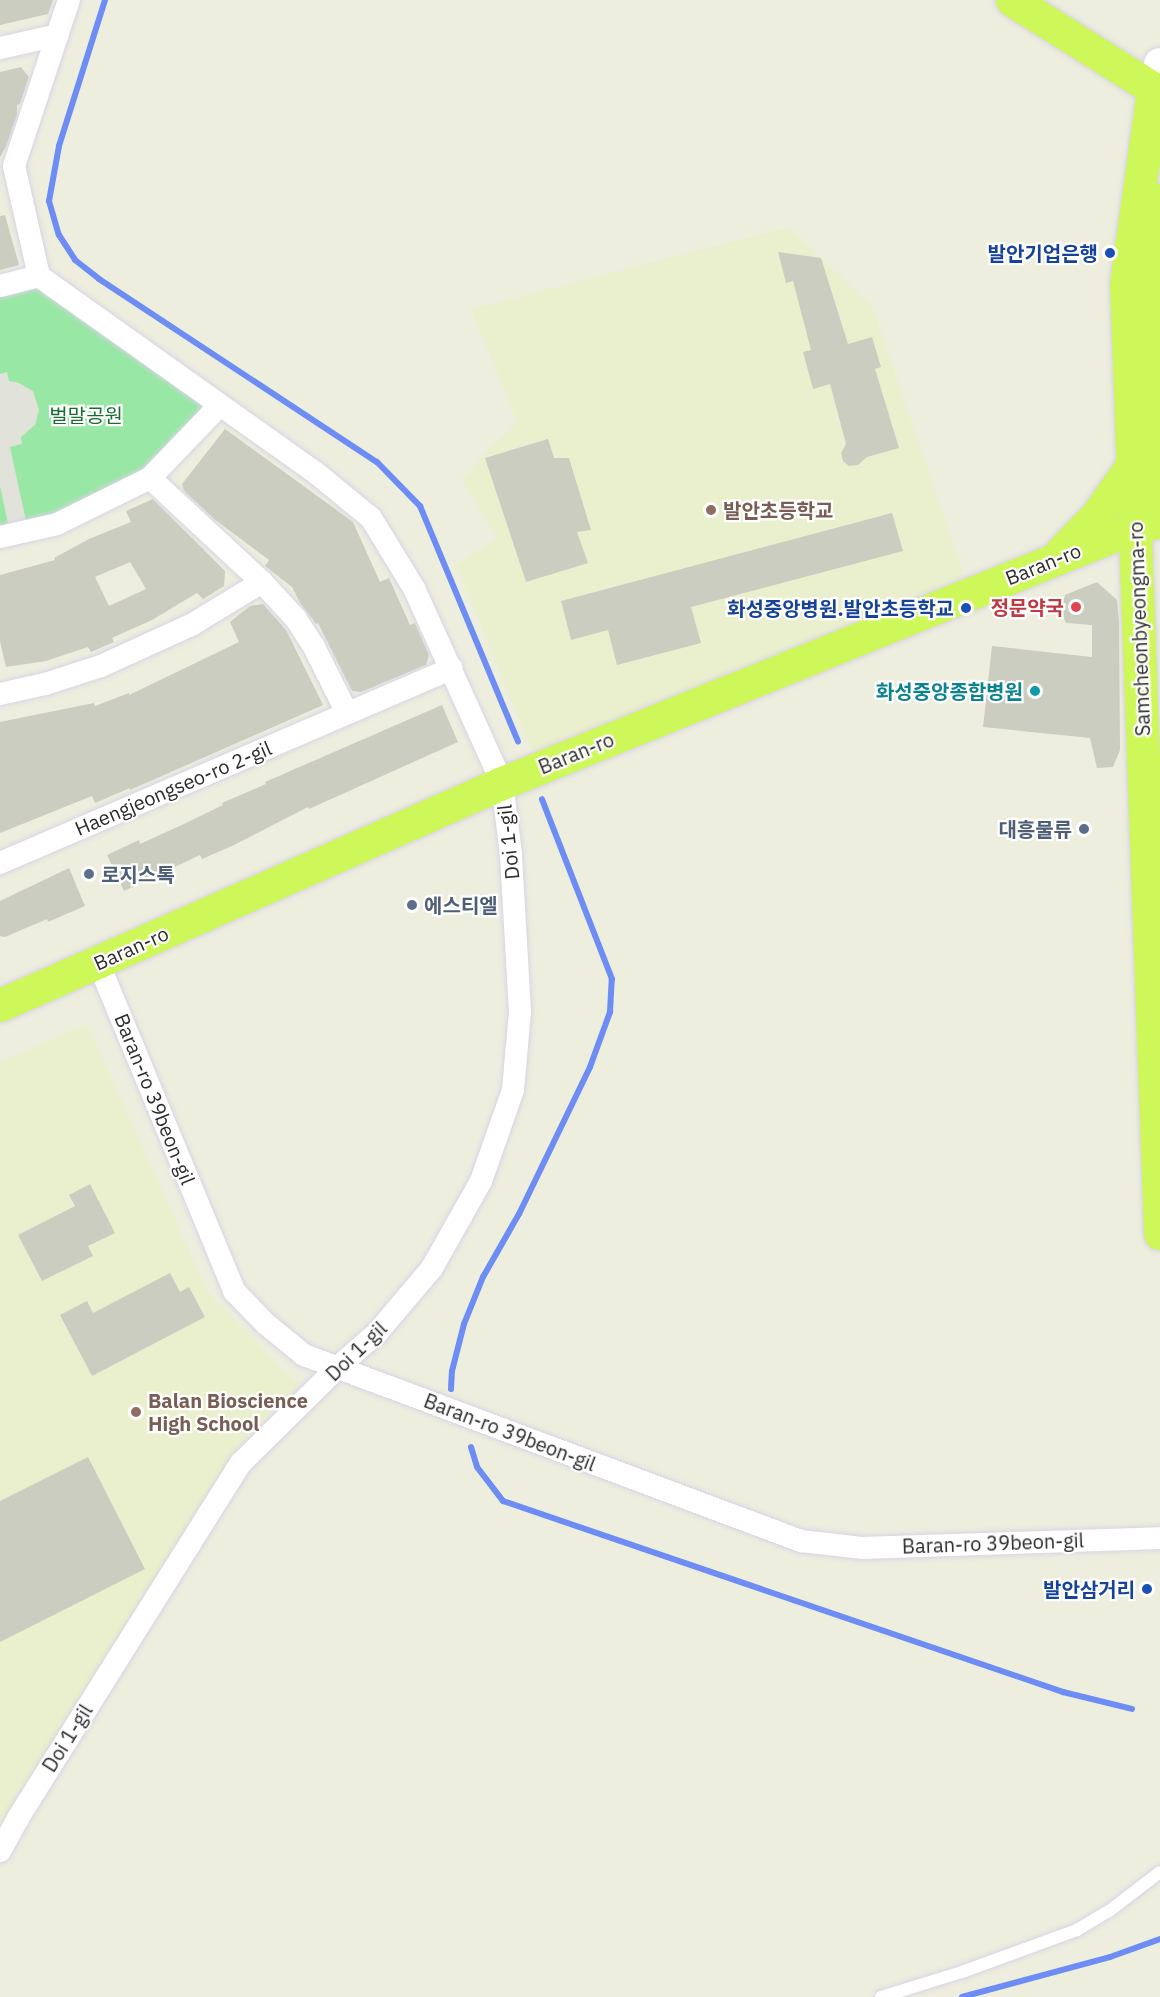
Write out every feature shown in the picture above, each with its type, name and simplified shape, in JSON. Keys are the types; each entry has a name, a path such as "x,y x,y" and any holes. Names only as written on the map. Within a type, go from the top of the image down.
{"main road":[{"path":"1012,0 1158,82"},
{"name":"Samcheonbyeongma-ro","path":"1152,523 1133,464 1126,284 1158,82"},
{"name":"Samcheonbyeongma-ro","path":"1160,200 1156,268 1156,420 1152,523 1137,589 1160,1233"},
{"path":"1133,464 1063,556 1110,564 1137,589"},
{"name":"Baran-ro","path":"0,1005 502,783 1063,556 1152,523"}],"street":[{"path":"69,0 7,168 39,276 316,473 371,518 415,590 502,783"},
{"path":"0,48 58,34"},
{"path":"0,286 39,276"},
{"path":"0,537 57,524 150,478 220,405"},
{"path":"150,478 262,582 296,619 314,647 347,713"},
{"path":"0,694 45,684 100,666 185,628 262,582"},
{"name":"Haengjeongseo-ro 2-gil","path":"0,863 452,668"},
{"name":"Doi 1-gil","path":"0,1851 24,1808 241,1463 338,1367 377,1333 432,1268 481,1182 513,1090 520,1012 511,854 502,783"},
{"name":"Baran-ro 39beon-gil","path":"98,962 234,1291 266,1324 304,1355 801,1541 862,1548 1160,1538"}],"lane":[{"path":"885,1996 962,1972 1077,1930 1109,1911 1160,1872"}],"shaded area":[{"name":"발안초등학교","path":"790,227 873,308 965,579 534,755 456,565 497,538 462,481 489,448 518,423 471,309"},
{"path":"7,372 9,381 19,383 33,391 39,410 35,425 21,437 22,444 10,447 28,530 10,534 0,486 0,374"},
{"name":"Balan Bioscience High School","path":"87,1024 208,1292 298,1385 244,1439 0,1831 0,1062"}],"green space":[{"name":"벌말공원","path":"39,276 220,405 150,478 0,537 0,286"}],"building":[{"path":"0,0 53,0 48,14 0,25"},
{"path":"21,67 29,77 20,104 17,105 17,115 6,147 0,157 0,72"},
{"path":"5,215 19,265 0,270 0,216"},
{"path":"778,252 821,258 848,344 872,337 881,367 875,369 899,448 867,457 858,465 849,466 843,461 841,453 846,444 830,384 813,389 803,352 811,350 793,281 786,283"},
{"path":"225,429 353,522 380,582 389,578 410,625 415,623 429,655 426,665 361,692 352,691 318,623 316,624 300,603 292,587 265,566 269,560 214,519 184,491 182,484"},
{"path":"548,439 554,458 569,458 591,530 577,532 588,563 526,582 485,458"},
{"path":"153,499 225,571 224,586 203,599 197,593 152,620 112,638 114,642 91,652 88,647 46,661 6,667 0,641 0,575 55,560 54,558 89,539 131,522 126,511","holes":["130,562 146,589 109,606 95,577"]},
{"path":"892,513 903,551 691,607 701,643 617,665 608,630 571,640 561,601"},
{"path":"1097,582 1117,600 1120,750 1113,767 1097,768 1090,738 983,727 992,646 1092,657 1092,625 1066,623 1061,613 1065,595"},
{"path":"263,604 286,630 323,705 130,790 130,788 95,803 92,796 0,833 0,722 94,703 95,706 129,693 129,695 239,642 230,622 250,606"},
{"path":"442,705 458,742 309,809 308,807 234,845 202,859 200,855 124,891 107,855 139,840 140,844 266,784 265,782"},
{"path":"69,868 85,906 48,922 47,919 5,937 0,936 0,901"},
{"path":"90,1184 115,1233 88,1246 93,1256 42,1281 18,1235 75,1206 69,1195"},
{"path":"170,1273 180,1292 189,1287 205,1317 92,1376 60,1315 87,1301 93,1313"},
{"path":"88,1457 145,1569 0,1642 0,1501"}],"waterway":[{"path":"105,0 59,146 49,201 59,235 75,260 99,279 377,462 420,506 518,741"},
{"path":"451,1389 452,1371 464,1324 483,1277 519,1214 590,1067 610,1012 612,979 542,799"},
{"path":"471,1447 477,1467 503,1501 1063,1692 1132,1709"},
{"path":"962,1997 1110,1957 1160,1939"}],"place":[{"name":"발안기업은행","path":"1110,253"},
{"name":"발안초등학교","path":"711,510"},
{"name":"정문약국","path":"1076,607"},
{"name":"화성중앙병원.발안초등학교","path":"966,608"},
{"name":"화성중앙종합병원","path":"1035,691"},
{"name":"대흥물류","path":"1084,829"},
{"name":"로지스톡","path":"89,874"},
{"name":"에스티엘","path":"412,905"},
{"name":"Balan Bioscience High School","path":"136,1412"},
{"name":"발안삼거리","path":"1147,1589"}]}
